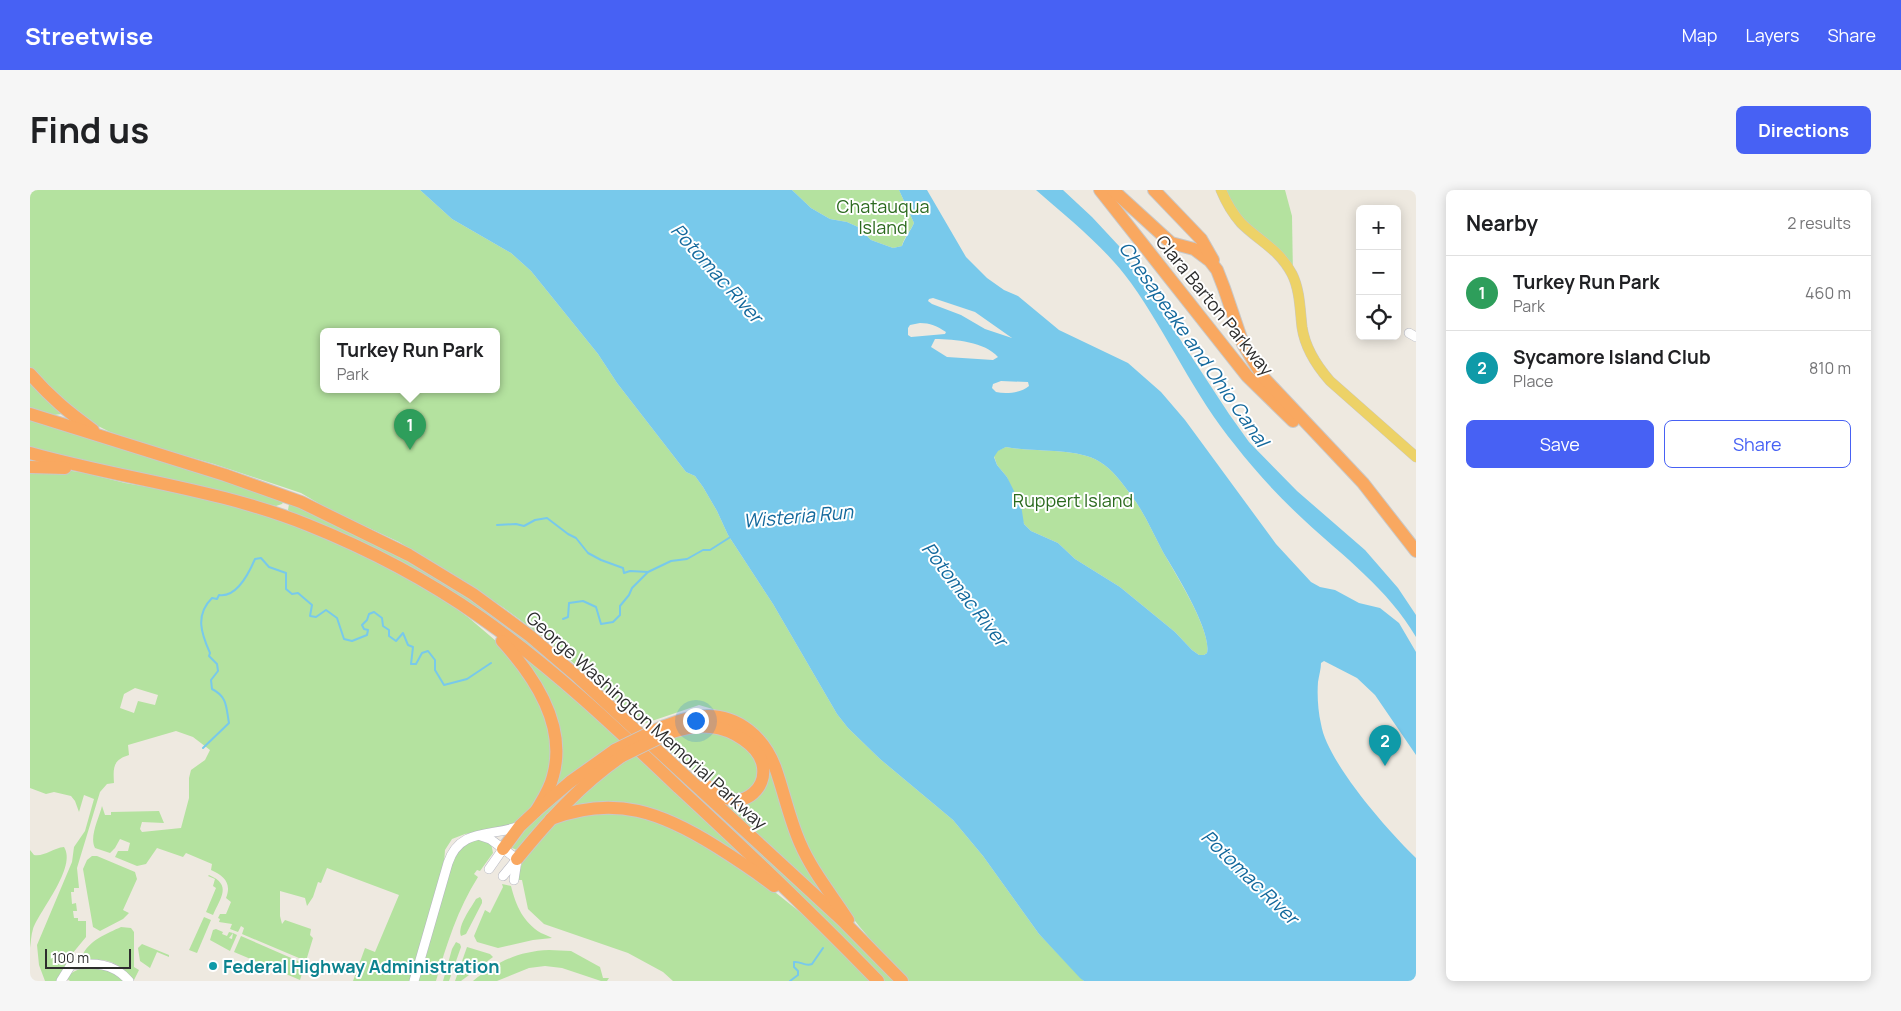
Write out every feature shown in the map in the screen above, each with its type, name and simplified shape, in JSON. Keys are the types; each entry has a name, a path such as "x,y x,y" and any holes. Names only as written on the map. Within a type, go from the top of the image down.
{"highway":[{"name":"Clara Barton Parkway","path":"1104,190 1171,243 1194,249 1210,261 1217,270 1236,327 1252,362 1262,377 1363,483 1416,551"},
{"name":"Clara Barton Parkway","path":"1104,190 1219,343 1247,376 1375,499"},
{"path":"1154,190 1204,243 1217,270"},
{"path":"1165,237 1179,240 1185,236 1186,227 1179,217"},
{"path":"1219,343 1228,349 1233,350 1236,348 1238,342 1236,327"},
{"path":"30,374 66,411 103,436"},
{"name":"George Washington Memorial Parkway","path":"30,414 289,497 409,555 473,594 530,636 578,677 855,933 902,981"},
{"name":"George Washington Memorial Parkway","path":"30,452 236,501 307,525 398,567 480,617 536,659 599,714 724,829 878,981"},
{"path":"30,467 57,467 112,473"},
{"path":"480,617 525,668 539,689 549,714 555,743 555,766 550,787 536,811"},
{"path":"504,850 520,826 570,782 619,753 665,730 692,718 714,716 735,722 753,732 766,748 773,762 793,826 807,858 855,933"},
{"path":"657,749 726,798 743,799 750,796 759,787 764,774 762,762 752,747 736,735 710,727 665,730"},
{"path":"517,859 581,787 619,753"},
{"path":"551,819 572,812 605,807 636,810 663,817 694,833 739,861 819,921"}],"main road":[{"path":"1221,190 1227,205 1242,223 1270,245 1283,260 1293,276 1298,292 1305,341 1319,369 1416,457"}],"street":[{"path":"414,981 452,853 461,842 520,826"},
{"path":"478,836 490,839 517,859"},
{"path":"489,869 504,850"},
{"path":"503,876 517,859"},
{"path":"514,880 517,859"},
{"path":"62,979 71,965 101,964 122,973 129,981"}],"green space":[{"path":"30,190 420,190 452,219 511,253 531,271 598,354 617,383 686,472 695,476 703,487 728,535 773,604 837,714 848,728 880,759 953,820 983,856 1039,934 1084,981 906,981 827,885 808,855 780,771 723,712 699,705 643,724 546,639 504,608 399,542 330,510 301,493 214,464 143,444 92,423 63,414 53,415 30,408"},
{"name":"Chatauqua Island","path":"792,190 899,190 914,223 902,246 893,248 871,240 858,227 847,222 830,219 811,208"},
{"path":"1221,190 1285,190 1292,216 1293,276 1242,223"},
{"path":"30,417 284,501 276,506 30,449"},
{"name":"Ruppert Island","path":"1006,447 1079,454 1100,462 1113,473 1140,508 1184,587 1204,631 1207,653 1199,655 1175,632 1120,587 1075,559 1058,543 1031,531 1024,524 1007,477 997,465 994,456 997,451"},
{"path":"53,469 81,472 125,483 205,498 284,521 371,556 445,600 503,647 522,668 547,716 553,762 539,800 521,821 506,827 465,834 452,839 445,850 444,864 410,981 353,981 365,948 375,952 399,895 327,868 321,883 318,882 313,897 307,906 305,898 280,891 280,916 282,924 285,920 311,929 310,935 313,938 306,961 242,934 244,928 241,926 238,932 230,929 232,924 219,922 220,914 226,914 231,902 226,898 228,888 226,881 211,870 212,864 186,853 183,857 157,848 146,864 137,866 115,857 118,851 128,851 130,843 120,839 110,853 95,848 93,838 102,806 105,815 111,815 111,812 159,811 164,823 142,822 140,829 142,832 181,828 189,798 191,770 205,760 210,750 193,737 176,731 128,745 129,755 120,759 115,765 114,783 107,784 100,792 77,868 79,888 74,888 74,892 71,892 72,904 76,903 77,911 73,911 74,918 78,918 78,921 86,921 86,937 72,954 56,981 45,981 39,965 37,945 72,862 74,847 85,831 94,799 84,795 79,812 71,796 54,792 46,794 30,788 30,471","holes":["135,688 158,695 155,705 138,701 134,713 120,708 124,694"]},
{"path":"291,502 428,569 541,650 757,845 896,981 883,981 515,639 294,515 288,510"},
{"path":"517,651 625,740 548,796 559,753"},
{"path":"702,720 726,723 744,731 758,743 767,758 774,776 797,845 812,873 836,908 826,901 697,782 726,800 734,802 748,799 759,790 765,776 763,759 758,751 744,738 735,733 707,724 690,725 662,731 675,725"},
{"path":"696,730 727,734 748,749 756,759 759,782 741,797 715,789 659,742"},
{"path":"637,752 773,880 671,817 565,809 581,791"},
{"path":"598,764 517,850 512,848 512,841 544,807"},
{"path":"607,810 674,826 766,885 810,920 872,981 673,981 663,972 628,953 544,924 528,909 522,880 517,880 524,856 554,821"},
{"path":"482,838 491,843 493,853 480,871 477,870 474,874 478,877 448,941 436,981 416,981 451,866 464,843"},
{"path":"64,847 67,855 66,866 62,877 33,929 30,948 30,850 34,855 38,855"},
{"path":"92,856 97,856 135,872 137,879 123,910 129,913 123,919 100,931 93,927 83,869 87,860"},
{"path":"209,875 216,879 220,883 223,892 213,915 206,912 216,888 213,886 215,879"},
{"path":"502,884 511,886 518,907 529,924 552,938 498,948 477,942 474,936 485,910 490,913 503,887"},
{"path":"480,897 482,903 466,934 461,936 461,927 465,917 476,899"},
{"path":"204,917 211,920 197,953 189,950"},
{"path":"121,927 131,928 134,932 134,967 139,970 134,980 124,970 112,963 82,957 88,946 93,942"},
{"path":"216,929 227,936 229,932 233,933 237,935 230,951 210,940 213,930"},
{"path":"241,936 305,964 300,980 234,952"},
{"path":"456,942 461,947 449,981 443,981 452,949"},
{"path":"142,944 169,955 169,957 157,952 150,968 140,961 138,948"},
{"path":"467,947 490,954 493,957 461,981 455,981"},
{"path":"549,950 571,951 600,967 603,978 609,978 607,981 601,981 562,968 545,966 529,968 497,981 473,981 490,968 508,959 518,955"},
{"path":"92,966 112,970 125,981 70,981 66,978 75,971"}],"water":[{"name":"Potomac River","path":"420,190 792,190 811,208 830,219 847,222 858,227 871,240 893,248 902,246 914,223 899,190 927,190 966,257 987,278 1004,290 1018,296 1059,330 1128,363 1161,392 1185,420 1276,544 1311,582 1320,587 1335,590 1359,603 1380,608 1399,623 1416,652 1416,755 1375,695 1357,678 1324,661 1321,663 1318,698 1321,724 1334,757 1375,814 1416,858 1416,981 1084,981 1080,978 1039,934 983,856 953,820 880,759 848,728 837,714 773,604 728,535 703,487 695,476 686,472 617,383 598,354 531,271 511,253 452,219","holes":["933,298 975,312 1012,338 985,329 961,315 932,304 928,301","927,324 946,332 945,334 911,337 908,335 910,325","935,339 969,342 985,348 998,357 993,360 947,357 931,347","1001,381 1028,382 1029,386 1018,392 1009,393 996,392 992,388 993,384","1006,447 1067,452 1090,457 1109,469 1140,508 1184,587 1204,631 1207,653 1199,655 1175,632 1120,587 1075,559 1058,543 1031,531 1024,524 1021,505 1007,477 997,465 994,457 998,451"]},
{"path":"1036,190 1063,190 1119,246 1249,442 1297,491 1365,550 1398,588 1416,615 1416,637 1405,620 1365,574 1295,511 1251,465 1220,426 1157,323 1121,270 1086,234"}],"waterway":[{"path":"497,525 516,524 524,526 535,520 547,518 576,538 588,553 623,568 624,573 630,571 648,572"},
{"name":"Wisteria Run","path":"563,619 568,617 569,603 583,601 596,607 601,624 613,622 620,615 620,606 632,588 648,572 671,561 687,559 703,550 710,550 732,536"},
{"name":"Wisteria Run","path":"203,748 229,723 224,699 212,689 211,680 218,671 217,664 209,656 210,653 202,631 203,611 212,598 217,599 219,595 225,595 237,589 246,577 255,559 261,558 269,567 286,573 286,589 292,594 298,593 312,605 310,616 316,617 326,610 337,618 344,639 352,641 367,635 368,630 364,629 362,625 367,620 369,614 374,612 382,618 383,626 389,630 389,636 396,641 403,633 408,645 413,647 411,664 416,664 422,653 428,651 435,660 435,670 444,685 467,679 491,663"},
{"path":"790,981 798,975 794,962 807,965 812,964 823,948"}],"place":[{"name":"Turkey Run Park","path":"410,450"},
{"name":"Sycamore Island Club","path":"1385,766"},
{"name":"Federal Highway Administration","path":"213,966"}],"water label":[{"name":"Chesapeake and Ohio Canal","path":"1194,344"}]}
